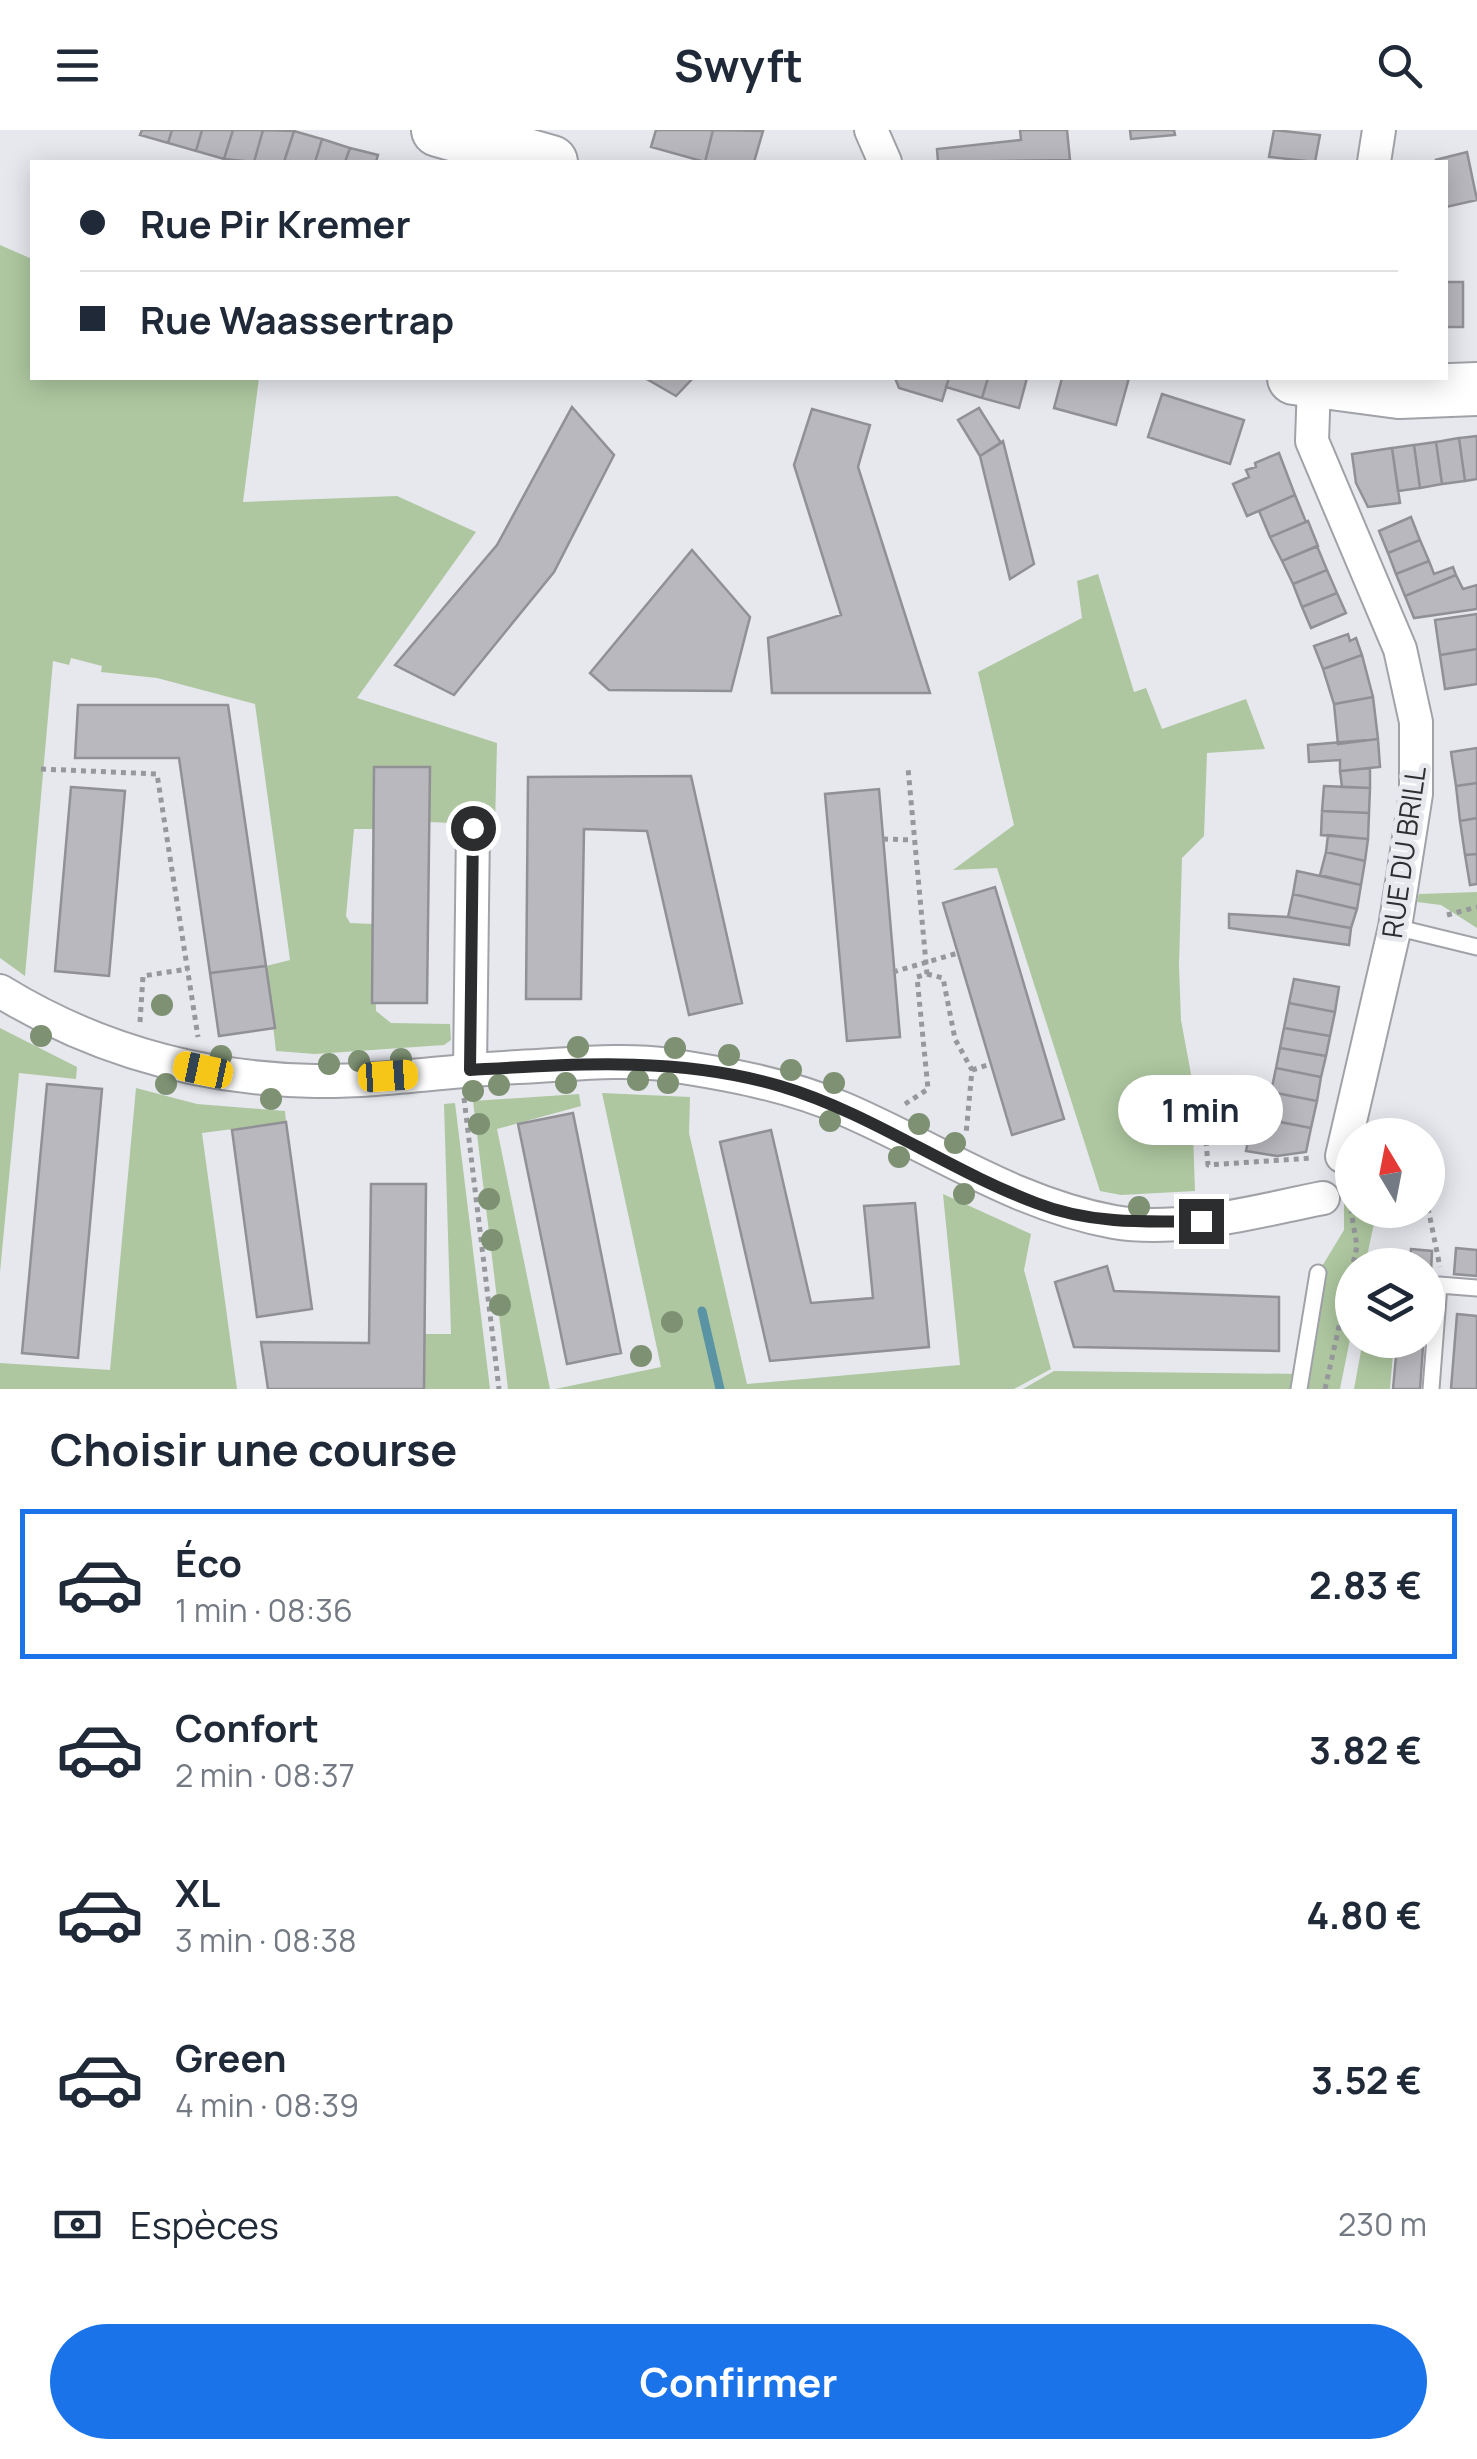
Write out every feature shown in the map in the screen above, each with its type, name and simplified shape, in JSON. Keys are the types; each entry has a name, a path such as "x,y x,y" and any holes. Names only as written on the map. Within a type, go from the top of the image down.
{"main road":[{"path":"438,130 544,160"},
{"path":"1321,381 1399,392 1477,389"}],"street":[{"path":"871,130 884,160"},
{"name":"RUE DU BRILL","path":"1321,381 1312,441 1400,649 1416,722 1416,794 1394,927 1351,1118"},
{"path":"465,1070 473,828"},
{"path":"0,991 70,1030 138,1056 203,1070 316,1081 465,1070 664,1064 777,1085 843,1108 1037,1204 1118,1222 1201,1221 1323,1198"}],"lane":[{"path":"1394,927 1477,947"},
{"path":"1299,1389 1318,1273"},
{"path":"1445,1286 1477,1288"},
{"path":"1431,1389 1433,1358"}],"path":[{"path":"908,768 927,974"},
{"path":"41,770 157,774 203,1070"},
{"path":"883,839 912,840"},
{"path":"893,972 958,952"},
{"path":"140,1021 143,976 188,970"},
{"path":"901,1106 928,1089 917,978 927,974 944,978 955,1038 972,1070 966,1134"},
{"path":"972,1070 991,1064"},
{"path":"465,1070 499,1389"},
{"path":"1206,1141 1208,1165 1335,1156"}],"green space":[{"path":"0,245 30,258 30,380 259,380 243,502 397,496 476,532 357,698 497,743 495,825 429,822 429,767 375,767 374,829 354,829 346,916 350,923 373,924 376,1011 391,1023 450,1024 451,1040 444,1045 315,1054 276,1051 266,966 290,960 255,704 157,678 101,672 102,666 71,658 69,665 53,661 25,976 0,958"},
{"path":"1098,574 1134,692 1146,688 1162,729 1246,699 1265,749 1207,753 1204,836 1182,858 1181,1020 1191,1074 1195,1191 1121,1195 1100,1191 997,868 953,870 1014,825 978,672 1082,618 1077,581"},
{"path":"1477,892 1477,928 1441,905 1417,902 1419,894"},
{"path":"0,1028 77,1067 76,1079 19,1073 0,1272"},
{"path":"136,1088 197,1104 285,1111 286,1122 202,1133 237,1389 0,1389 0,1363 110,1370"},
{"path":"602,1093 690,1097 689,1133 747,1384 960,1365 943,1194 1031,1234 1024,1270 1051,1369 1014,1389 555,1389 661,1367"},
{"path":"579,1094 581,1106 497,1129 550,1389 508,1389 473,1101"},
{"path":"455,1103 490,1389 424,1389 425,1334 451,1334 444,1104"},
{"path":"1373,1228 1369,1248 1335,1248 1335,1358 1346,1358 1340,1389 1023,1389 1054,1371 1301,1374 1318,1273 1344,1230"},
{"path":"1360,1358 1393,1358 1390,1389 1354,1389"}],"building":[{"path":"142,130 172,130 168,143 140,135"},
{"path":"172,130 202,130 196,151 168,143"},
{"path":"202,130 233,130 224,159 196,151"},
{"path":"233,130 263,130 255,160 224,159"},
{"path":"263,130 294,131 285,160 255,160"},
{"path":"656,130 713,130 706,160 651,147"},
{"path":"713,130 763,131 755,160 706,160"},
{"path":"1020,130 1067,130 1070,160 938,160 937,149 1021,140"},
{"path":"1130,130 1174,130 1175,135 1131,139"},
{"path":"1274,130 1320,135 1315,160 1269,157"},
{"path":"294,131 322,139 316,160 285,160"},
{"path":"322,139 350,148 346,160 316,160"},
{"path":"350,148 378,155 377,160 346,160"},
{"path":"1467,152 1477,200 1448,207 1448,160 1435,160"},
{"path":"1448,282 1463,282 1463,327 1448,327"},
{"path":"648,380 691,380 676,396"},
{"path":"896,380 948,380 942,401 899,388"},
{"path":"948,380 987,380 982,398 946,387"},
{"path":"987,380 1026,380 1019,408 982,398"},
{"path":"1061,380 1128,380 1116,425 1054,408"},
{"path":"1162,394 1244,420 1230,464 1148,437"},
{"path":"572,407 614,455 554,572 454,695 395,665 497,545"},
{"path":"979,408 1001,443 980,456 958,420"},
{"path":"812,409 870,425 858,467 930,693 772,693 768,638 841,615 794,465"},
{"path":"1477,436 1477,479 1465,481 1459,438"},
{"path":"1459,438 1465,481 1442,484 1436,442"},
{"path":"1003,441 1034,564 1010,579 980,456"},
{"path":"1436,442 1442,484 1420,488 1414,445"},
{"path":"1414,445 1420,488 1398,491 1392,448"},
{"path":"1392,448 1400,503 1368,507 1356,483 1352,454"},
{"path":"1279,453 1295,495 1247,516 1233,484 1249,477 1246,470 1256,467 1255,463"},
{"path":"1295,495 1306,522 1270,537 1259,511"},
{"path":"1411,517 1420,540 1388,553 1379,531"},
{"path":"1308,521 1318,546 1282,561 1270,537"},
{"path":"1420,540 1429,561 1396,574 1388,553"},
{"path":"1317,546 1327,570 1293,584 1282,561"},
{"path":"692,550 750,617 731,691 609,690 590,673"},
{"path":"1429,561 1434,574 1453,567 1456,575 1405,596 1396,574"},
{"path":"1327,570 1337,593 1302,607 1293,584"},
{"path":"1456,575 1463,589 1477,585 1477,609 1414,618 1405,596"},
{"path":"1337,593 1346,613 1311,628 1302,607"},
{"path":"1477,614 1477,649 1440,655 1435,620"},
{"path":"1348,634 1350,641 1356,638 1362,655 1323,669 1314,646"},
{"path":"1477,649 1477,684 1445,689 1440,655"},
{"path":"1362,655 1373,697 1334,704 1323,669"},
{"path":"1373,697 1378,739 1338,744 1334,704"},
{"path":"78,705 228,705 266,966 210,973 179,758 75,758"},
{"path":"1378,739 1380,767 1340,771 1340,760 1309,762 1308,745"},
{"path":"1477,748 1477,783 1456,786 1451,752"},
{"path":"374,767 430,767 427,1003 372,1003"},
{"path":"1370,768 1370,788 1342,787 1340,771"},
{"path":"691,776 742,1003 689,1015 647,831 584,829 581,999 526,999 528,777"},
{"path":"1477,783 1477,818 1460,821 1456,786"},
{"path":"1324,786 1370,788 1369,813 1322,811"},
{"path":"71,787 125,791 109,976 55,971"},
{"path":"879,789 900,1037 847,1041 825,794"},
{"path":"1322,811 1369,813 1368,839 1321,835"},
{"path":"1477,818 1477,854 1465,855 1460,821"},
{"path":"1328,835 1368,839 1365,861 1326,852"},
{"path":"1326,852 1365,861 1361,885 1320,875"},
{"path":"1477,854 1477,884 1470,885 1465,855"},
{"path":"1297,871 1361,885 1357,909 1293,894"},
{"path":"995,887 1064,1119 1012,1135 943,903"},
{"path":"1293,894 1357,909 1351,928 1288,917"},
{"path":"1229,914 1288,917 1351,928 1349,945 1229,928"},
{"path":"266,966 275,1028 219,1036 210,973"},
{"path":"1294,979 1339,987 1335,1012 1289,1003"},
{"path":"1289,1003 1335,1012 1330,1036 1284,1028"},
{"path":"1284,1028 1330,1036 1326,1056 1280,1048"},
{"path":"1280,1048 1326,1056 1321,1077 1276,1068"},
{"path":"1276,1068 1321,1077 1317,1101 1271,1092"},
{"path":"47,1084 102,1089 78,1358 22,1353"},
{"path":"1271,1092 1317,1101 1311,1128 1266,1119"},
{"path":"573,1113 621,1353 567,1364 518,1124"},
{"path":"1253,1117 1311,1128 1306,1152 1277,1156 1246,1151"},
{"path":"286,1122 312,1309 257,1317 232,1130"},
{"path":"1201,1124 1217,1126 1214,1142 1199,1140"},
{"path":"771,1130 811,1303 873,1298 864,1206 915,1203 929,1347 770,1361 720,1142"},
{"path":"371,1184 426,1184 424,1389 268,1389 261,1342 369,1343"},
{"path":"1456,1248 1477,1250 1477,1276 1454,1274"},
{"path":"1107,1266 1114,1291 1279,1297 1279,1351 1074,1347 1055,1282"},
{"path":"1457,1314 1477,1316 1477,1389 1451,1389"},
{"path":"1396,1358 1422,1358 1420,1389 1393,1389"}],"waterway":[{"path":"702,1311 720,1389"}],"route":[{"path":"473,828 470,1070 664,1064 777,1085 843,1108 1037,1204 1118,1222 1201,1221"}]}
